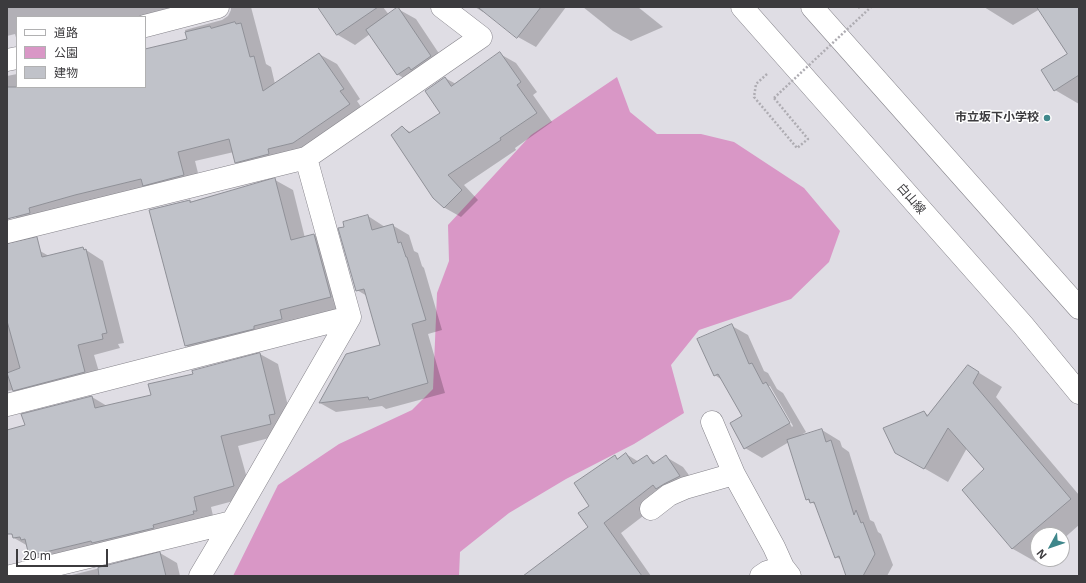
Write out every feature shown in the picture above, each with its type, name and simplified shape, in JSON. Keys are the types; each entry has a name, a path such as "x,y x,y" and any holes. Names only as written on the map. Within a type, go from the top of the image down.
{"street":[{"path":"146,26 218,7"},
{"path":"7,232 306,158 482,37 442,7"},
{"name":"白山線","path":"742,7 1023,325 1079,393"},
{"path":"812,7 1079,308"},
{"path":"200,576 350,317 306,158"},
{"path":"7,405 350,317"},
{"path":"712,422 734,474 786,571 767,572 761,576"},
{"path":"650,509 669,495 685,488 734,474"},
{"path":"11,576 232,522"}],"path":[{"path":"769,73 756,84 754,97 797,148 808,139 774,98 871,7"}],"green space":[{"path":"617,77 630,112 657,134 701,134 734,142 804,188 840,231 829,262 791,299 699,330 671,365 684,413 634,444 566,479 509,513 460,552 459,576 233,576 278,485 339,444 412,410 433,389 437,293 449,261 448,225 531,135"}],"building":[{"path":"318,7 378,7 337,35"},
{"path":"398,7 431,56 411,70 409,67 397,75 366,30"},
{"path":"478,7 541,7 517,38"},
{"path":"1037,7 1079,7 1079,75 1054,91 1041,70 1067,54"},
{"path":"235,22 236,24 241,23 250,57 254,56 263,91 319,53 344,89 340,91 350,104 293,143 268,149 269,154 235,163 229,139 178,152 184,175 143,186 141,179 75,195 29,208 30,213 7,219 7,87 146,88 146,49 187,39 185,32 210,26 211,28"},
{"path":"500,52 521,82 517,85 537,113 500,138 501,140 448,175 462,190 444,208 433,198 391,135 402,126 409,133 440,113 425,91 445,77 451,86"},
{"path":"275,178 291,240 314,234 331,297 280,310 282,319 254,326 254,329 185,346 149,210 190,200 190,202"},
{"path":"368,215 372,230 393,224 398,243 401,242 407,257 426,320 412,324 428,383 369,400 368,397 319,403 346,354 380,345 364,289 356,291 338,228 344,227 343,222"},
{"path":"37,237 42,257 83,247 84,250 86,249 107,333 102,334 103,339 78,345 85,372 13,391 7,373 20,368 7,321 7,244"},
{"path":"732,324 749,364 752,363 763,384 766,382 790,423 744,449 730,423 742,416 718,374 714,376 697,339"},
{"path":"260,353 275,414 269,415 271,424 221,436 234,486 194,497 197,511 193,511 194,514 153,525 154,528 92,543 91,541 29,556 25,539 21,540 20,537 13,538 12,534 7,534 7,430 25,425 21,414 92,396 95,408 151,395 148,384 193,374 192,371"},
{"path":"968,365 979,372 973,383 1071,499 1038,527 1030,527 1030,534 1012,549 962,490 984,469 948,428 924,469 895,453 883,428 924,411 927,416"},
{"path":"822,429 826,442 831,440 854,515 856,510 861,523 863,522 875,554 863,576 846,576 839,556 835,558 814,502 810,503 809,499 806,500 787,440"},
{"path":"626,453 633,464 647,455 653,464 666,455 680,476 656,489 653,485 604,523 642,576 523,576 588,527 578,513 589,506 574,483 615,455 617,459"},
{"path":"160,552 166,576 99,576 98,568"}],"place":[{"name":"市立坂下小学校","path":"1047,118"}]}
